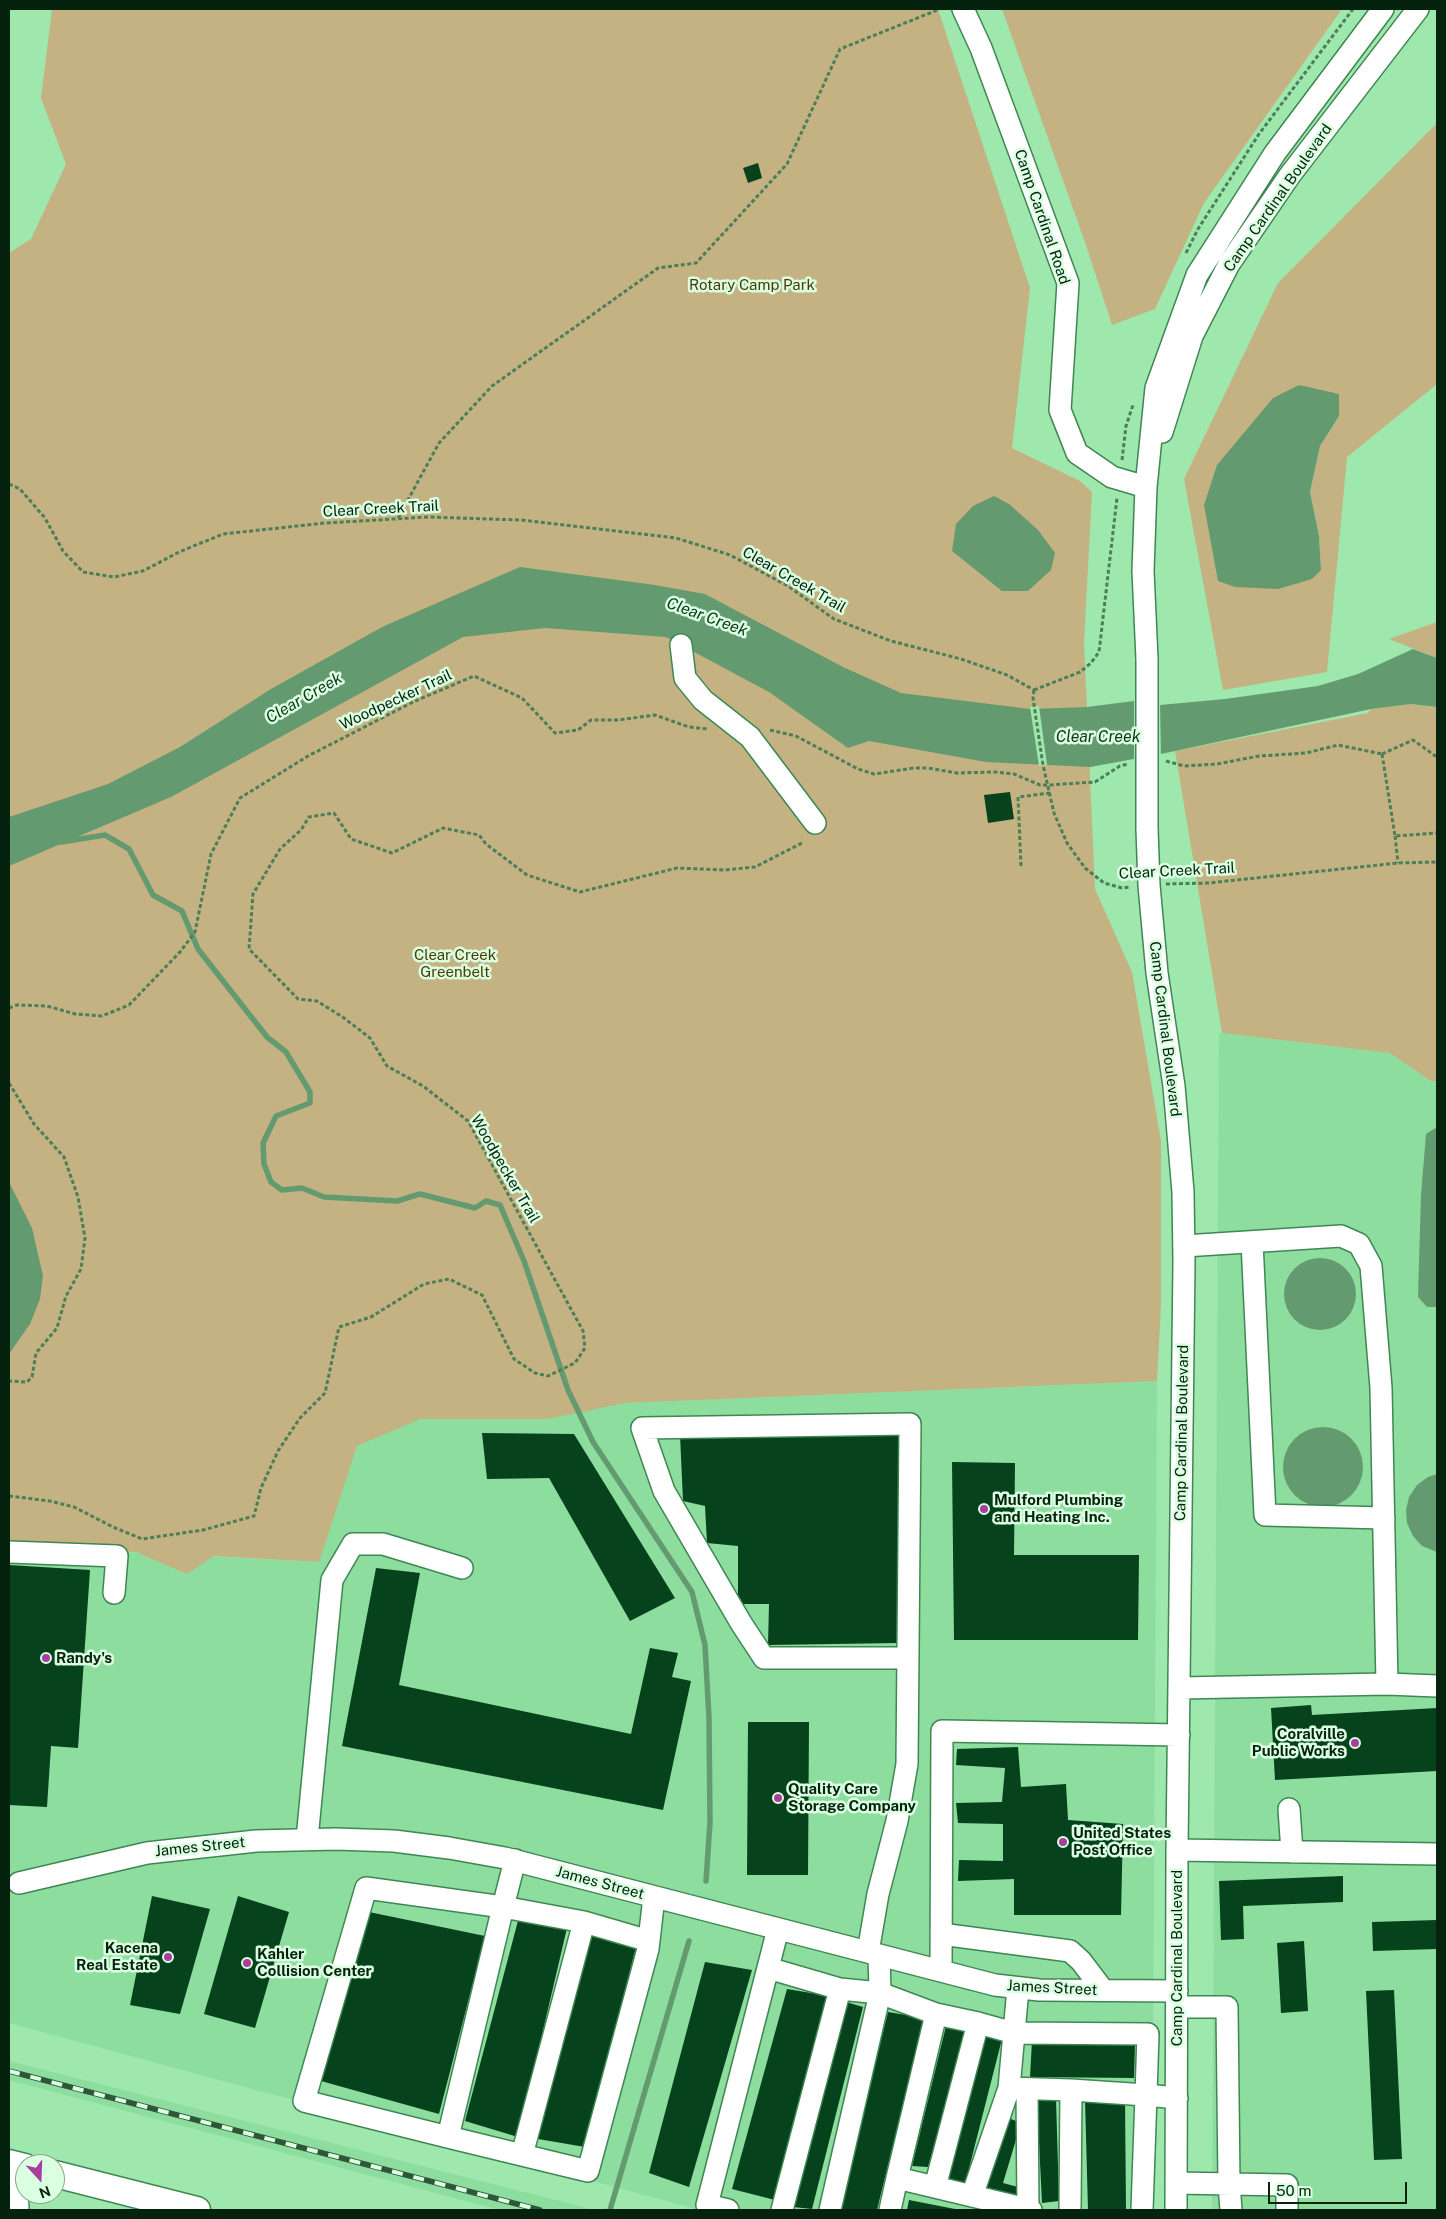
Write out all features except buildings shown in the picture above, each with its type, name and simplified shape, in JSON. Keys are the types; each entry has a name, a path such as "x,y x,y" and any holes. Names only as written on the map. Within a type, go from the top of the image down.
{"main road":[{"path":"65,2177 154,2205 197,2210"}],"street":[{"name":"Camp Cardinal Road","path":"964,9 981,48 1068,283 1060,410 1077,452 1112,477 1146,487"},
{"name":"Camp Cardinal Boulevard","path":"1176,2210 1177,1850 1184,1246 1183,1192 1174,1086 1157,973 1149,885 1147,829 1147,659 1144,570 1146,487 1156,388 1197,275 1276,153 1383,9"},
{"name":"Camp Cardinal Boulevard","path":"1146,487 1192,336 1229,264 1290,175 1418,9"},
{"path":"681,645 684,678 703,700 750,737 816,823"},
{"path":"1184,1246 1341,1236 1359,1244 1371,1266 1381,1388 1387,1684"},
{"path":"1252,1242 1265,1515 1384,1518"},
{"path":"830,2210 880,1993 873,1953 878,1894 897,1820 907,1764 908,1658 910,1424 642,1428 664,1491 741,1623 764,1658 908,1658"},
{"path":"307,1839 332,1580 353,1544 384,1544 462,1568"},
{"path":"9,1552 116,1556 114,1593"},
{"path":"1180,1688 1387,1684 1437,1686"},
{"path":"941,1970 942,1731 1179,1735"},
{"path":"1289,1809 1292,1852"},
{"name":"James Street","path":"19,1883 146,1853 256,1841 307,1839 394,1842 449,1848 515,1860 995,1985 1039,1990 1103,1990 1228,2007 1229,2184"},
{"path":"1177,1850 1437,1854"},
{"path":"448,2137 515,1860"},
{"path":"649,1941 584,1922 503,1907 366,1888 304,2101 588,2171 649,1941 654,1897"},
{"path":"522,2155 584,1922"},
{"path":"728,2210 707,2205 778,1929"},
{"path":"941,1934 1070,1952 1081,1961 1103,1990"},
{"path":"768,1968 840,1989 880,1993 936,2014 1014,2033 1148,2034 1142,2210"},
{"path":"897,2178 1029,2210 1014,2033 1018,1988"},
{"path":"782,2210 840,1989"},
{"path":"890,2210 936,2014"},
{"path":"935,2187 978,2023"},
{"path":"1018,2088 1176,2098"},
{"path":"972,2196 1018,2088"},
{"path":"1070,2210 1072,2090"},
{"path":"14,2166 17,2181 18,2210"},
{"path":"1176,2183 1287,2185 1287,2210"},
{"path":"1229,2184 1232,2210"}],"path":[{"path":"397,518 439,443 492,386 658,268 696,263 787,164 840,49 940,9"},
{"name":"Clear Creek Trail","path":"9,484 20,489 45,518 63,551 83,572 114,577 143,571 179,552 223,534 326,523 397,518 521,520 676,538 730,555 788,586 834,619 891,641 961,659 998,672 1034,690 1033,698 1043,765 1054,813 1067,843 1085,868 1104,884 1122,888 1208,883 1398,863 1437,862"},
{"path":"1034,690 1085,668"},
{"name":"Woodpecker Trail","path":"9,1008 17,1005 47,1006 75,1014 102,1016 129,1005 180,952 195,932 211,854 240,798 308,756 413,702 474,676 522,698 555,733 578,730 591,720 618,720 655,715 689,728 709,729"},
{"path":"750,737 763,728 796,736 858,769 874,774 914,768 928,768 957,774 994,772 1014,774 1040,785 1048,785 1095,782 1120,766 1130,764"},
{"path":"1159,759 1184,766 1217,764 1259,756 1306,753 1338,745 1382,754 1413,740 1437,757"},
{"path":"1382,754 1398,863"},
{"path":"1021,866 1018,797 1050,793"},
{"name":"Woodpecker Trail","path":"9,1496 50,1501 74,1507 142,1539 202,1530 254,1516 261,1488 278,1451 300,1418 325,1393 339,1327 371,1318 424,1284 449,1278 482,1295 514,1359 535,1373 548,1376 575,1364 585,1348 583,1331 468,1121 423,1086 387,1066 370,1038 344,1018 317,1001 298,999 249,949 252,894 280,849 301,830 308,817 334,812 351,839 392,853 443,828 479,835 486,844 527,875 580,892 677,868 725,870 755,867 804,842"},
{"path":"1395,836 1437,833"},
{"path":"9,1083 34,1124 64,1157 78,1197 85,1238 81,1269 66,1296 57,1328 36,1354 32,1377 26,1382 9,1381"}],"shaded area":[{"path":"1219,1033 1437,1058 1437,2210 1212,2210"},
{"path":"1157,1381 1152,2210 700,2210 9,2023 9,1546 319,1562 329,1415"},
{"path":"9,2061 592,2210 500,2210 9,2080"}],"green space":[{"name":"Clear Creek Greenbelt","path":"52,9 938,9 1030,288 1012,448 1080,481 1092,492 1084,642 1095,889 1132,972 1161,1141 1161,1305 1157,1381 625,1403 547,1419 420,1419 357,1446 319,1562 214,1556 187,1574 136,1552 9,1546 9,253 31,239 66,164 41,98"},
{"path":"1002,9 1342,9 1204,203 1155,309 1112,325 1086,245"},
{"path":"1437,123 1437,384 1347,457 1327,672 1223,690 1184,479 1278,283","holes":["1339,416 1320,446 1310,492 1319,536 1321,569 1218,581"]},
{"path":"1437,622 1437,658 1389,639"},
{"path":"1411,704 1437,707 1437,1081 1431,1081 1390,1053 1222,1033 1175,751 1368,713 1371,709"}],"water":[{"path":"1299,385 1339,394 1339,416 1320,446 1310,492 1319,536 1321,570 1312,579 1278,589 1235,587 1218,581 1204,505 1217,465 1273,398"},
{"path":"994,496 1009,504 1038,530 1055,553 1051,570 1028,591 1002,591 952,551 956,524 973,506"},
{"name":"Clear Creek","path":"520,567 655,585 705,594 843,667 901,693 1030,709 1087,707 1134,701 1160,705 1225,699 1318,686 1358,674 1413,649 1437,658 1437,707 1411,704 1371,709 1161,754 1090,767 986,762 869,741 848,748 769,692 666,637 545,628 463,637 171,797 9,866 9,817 108,784 180,747 271,689 384,626"},
{"path":"1437,1127 1437,1307 1427,1307 1418,1297 1421,1195 1426,1134"},
{"path":"9,1182 32,1228 43,1276 40,1299 30,1324 9,1354"},
{"path":"1320,1258 1334,1261 1346,1268 1353,1280 1356,1294 1353,1308 1346,1320 1334,1327 1320,1330 1306,1327 1294,1320 1287,1308 1284,1294 1287,1280 1294,1268 1306,1261"},
{"path":"1323,1427 1338,1430 1351,1439 1360,1452 1363,1467 1360,1482 1351,1495 1338,1504 1323,1507 1308,1504 1295,1495 1286,1482 1283,1467 1286,1452 1295,1439 1308,1430"},
{"path":"1437,1474 1437,1552 1422,1546 1413,1536 1407,1523 1406,1510 1409,1497 1417,1485 1428,1477"}],"pier":[{"path":"1134,698 1160,702 1161,757 1134,762"},
{"path":"1039,706 1047,765 1039,766 1030,707"}],"waterway":[{"path":"61,842 105,835 129,849 153,895 182,911 198,949 267,1037 286,1052 310,1092 310,1103 276,1116 263,1143 264,1164 271,1182 282,1190 302,1188 324,1197 397,1201 420,1194 475,1208 486,1201 500,1205 524,1261 568,1390 593,1442 692,1592 705,1645 709,1718 710,1823 706,1881"},
{"path":"610,2210 689,1941"}],"railway":[{"path":"9,2071 540,2210"}],"place":[{"name":"Mulford Plumbing and Heating Inc.","path":"984,1509"},
{"name":"Randy's","path":"46,1658"},
{"name":"Coralville Public Works","path":"1355,1743"},
{"name":"Quality Care Storage Company","path":"778,1798"},
{"name":"United States Post Office","path":"1063,1842"},
{"name":"Kacena Real Estate","path":"168,1957"},
{"name":"Kahler Collision Center","path":"247,1963"}],"park label":[{"name":"Rotary Camp Park","path":"752,285"}]}
